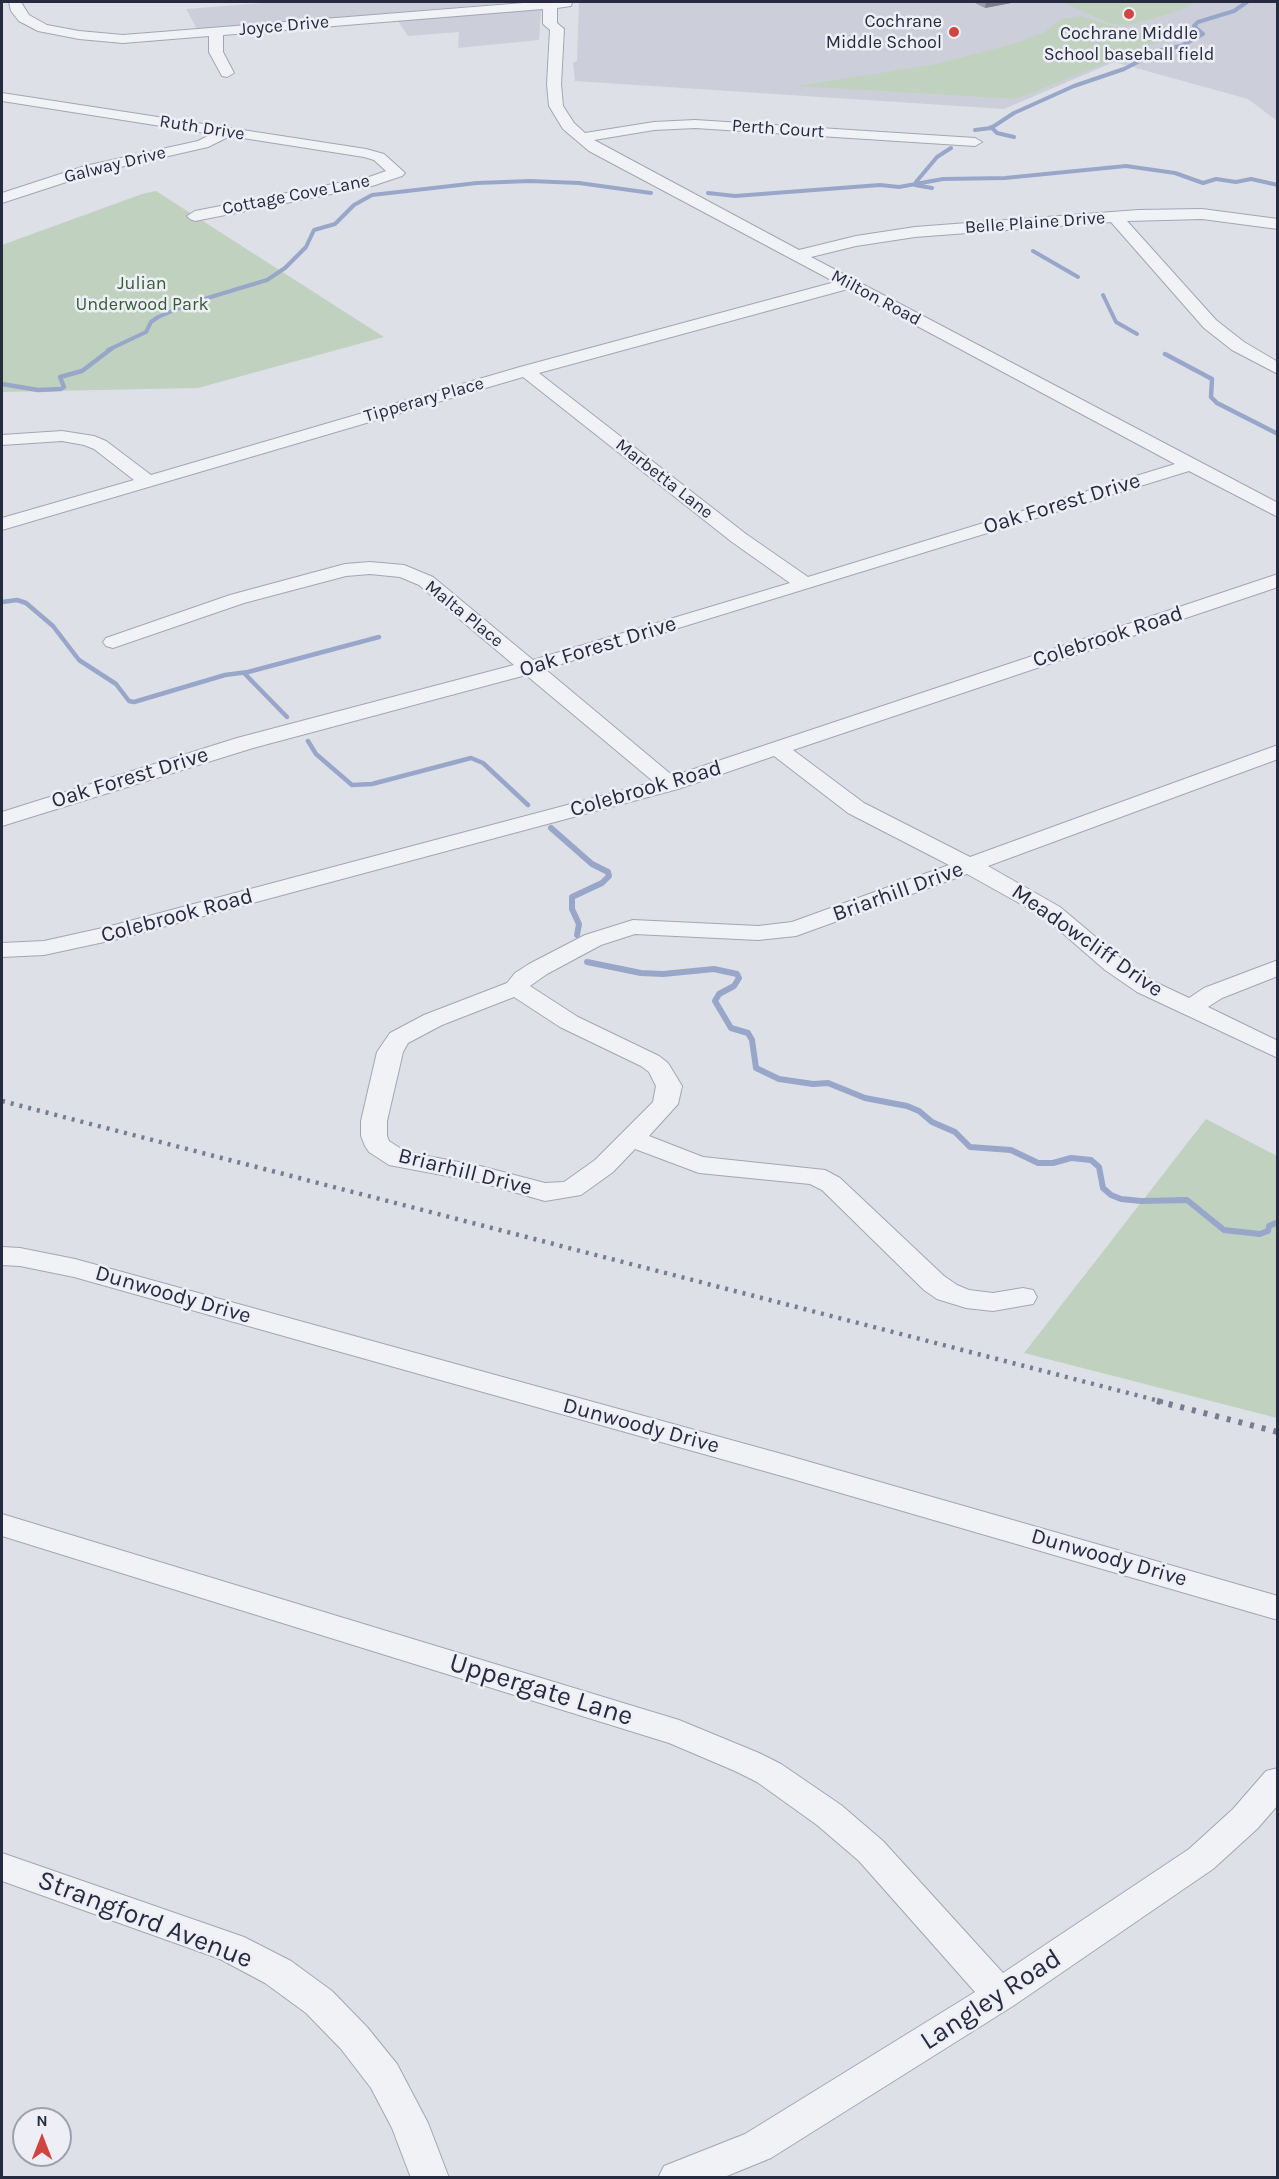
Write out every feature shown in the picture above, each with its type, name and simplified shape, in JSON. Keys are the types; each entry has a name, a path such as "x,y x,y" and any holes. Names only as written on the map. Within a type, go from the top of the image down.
{"street":[{"name":"Joyce Drive","path":"19,2 18,11 35,24 93,37 137,38 566,2"},
{"path":"2,9 19,2"},
{"name":"Milton Road","path":"550,2 550,24 557,29"},
{"name":"Milton Road","path":"557,29 566,24 566,2"},
{"name":"Milton Road","path":"557,29 554,84 556,106 568,126 604,154 1278,511"},
{"path":"216,32 216,52 227,73"},
{"name":"Ruth Drive","path":"2,98 371,154 397,173"},
{"name":"Perth Court","path":"581,138 654,126 695,124 975,142"},
{"name":"Galway Drive","path":"2,198 90,169 203,144 227,132"},
{"name":"Cottage Cove Lane","path":"195,216 380,179 397,173"},
{"name":"Belle Plaine Drive","path":"795,256 856,241 915,232 1115,217 1202,214 1278,224"},
{"path":"1115,217 1210,324 1238,346 1278,369"},
{"name":"Tipperary Place","path":"2,524 526,370 848,284"},
{"name":"Marbetta Lane","path":"526,370 739,538 805,584"},
{"path":"2,440 62,436 88,440 100,445 148,481"},
{"name":"Oak Forest Drive","path":"2,819 245,743 530,668 1191,465"},
{"name":"Malta Place","path":"114,642 175,619 307,580 358,568 393,569 426,581 670,784"},
{"name":"Colebrook Road","path":"2,950 44,948 110,934 670,784 778,750 1278,580"},
{"name":"Meadowcliff Drive","path":"778,750 856,808 1013,888 1052,912 1131,978 1189,1009 1278,1051"},
{"name":"Briarhill Drive","path":"516,988 546,1005 568,1022 633,1052 659,1068 669,1086 665,1104 603,1166 572,1189 552,1191 398,1159 378,1146 374,1136 374,1121 390,1052 399,1038 433,1020 516,988 524,978 593,940 621,930 647,927 758,933 789,930 1278,751"},
{"path":"1189,1009 1214,993 1278,967"},
{"path":"631,1138 699,1166 816,1176 831,1184 912,1263 947,1292 966,1299 993,1302 1023,1297"},
{"name":"Dunwoody Drive","path":"2,1256 20,1257 75,1268 835,1480 1278,1608"},
{"name":"Uppergate Lane","path":"2,1525 679,1732 747,1762 770,1773 829,1815 871,1851 1000,1995"},
{"name":"Langley Road","path":"677,2178 758,2146 1000,1995 1201,1859 1245,1819 1278,1781"},
{"name":"Strangford Avenue","path":"4,1873 232,1948 286,1978 319,2002 354,2038 384,2076 409,2123 430,2178"}],"shaded area":[{"path":"277,2 521,2 197,29 186,9"},
{"name":"Cochrane Middle School","path":"579,2 1277,2 1277,121 1248,99 1114,62 1004,109 575,81 573,63 577,61"},
{"path":"541,10 539,40 458,48 459,32 408,36 398,21"}],"green space":[{"name":"Cochrane Middle School baseball field","path":"1062,2 1196,2 1182,10 1126,26 1108,23"},
{"path":"1082,16 1167,39 1016,99 797,86 936,64 1013,44 1045,32 1061,19"},
{"name":"Julian Underwood Park","path":"156,191 384,337 198,388 2,392 2,245 142,194"},
{"path":"1206,1119 1277,1156 1277,1418 1024,1353"}],"waterway":[{"path":"992,128 1014,113 1074,86 1124,69 1161,50 1181,46 1203,34 1194,26 1198,22 1234,11 1247,2"},
{"path":"975,130 992,128"},
{"path":"992,128 997,133 1014,137"},
{"path":"916,182 937,157 951,148"},
{"path":"708,193 735,196 880,185 899,187 943,179 1005,178 1126,166 1175,173 1203,183 1216,179 1236,182 1251,179 1278,185"},
{"path":"108,350 146,332 151,322 158,317 191,303 267,280 285,268 306,247 314,230 335,224 354,205 372,195 477,183 530,181 579,183 651,193"},
{"path":"915,185 932,188"},
{"path":"1033,251 1078,277"},
{"path":"1103,295 1116,322 1137,334"},
{"path":"2,384 38,390 61,389 64,387 60,377 82,371 111,349"},
{"path":"1165,354 1212,379 1211,397 1217,403 1278,434"},
{"path":"2,602 17,600 26,603 53,626 79,660 116,684 129,701 134,702 225,675 248,672 379,637"},
{"path":"244,673 287,717"},
{"path":"308,741 316,754 352,785 372,784 471,758 483,763 528,805"},
{"path":"551,828 592,864 608,872 609,876 602,883 572,897 572,909 579,924 577,935"},
{"path":"587,962 641,973 663,974 714,969 737,974 739,978 734,986 719,994 715,1001 731,1028 748,1033 752,1040 756,1068 779,1079 813,1084 828,1083 865,1098 907,1106 919,1111 932,1122 955,1132 970,1147 1011,1150 1038,1163 1053,1163 1071,1158 1091,1160 1099,1167 1103,1188 1111,1195 1121,1199 1141,1201 1187,1200 1224,1230 1260,1234 1268,1231 1269,1226 1278,1222"}],"railway":[{"path":"2,1101 1163,1402"},
{"path":"1157,1401 1278,1432"}],"place":[{"name":"Cochrane Middle School baseball field","path":"1129,14"},
{"name":"Cochrane Middle School","path":"954,32"}]}
